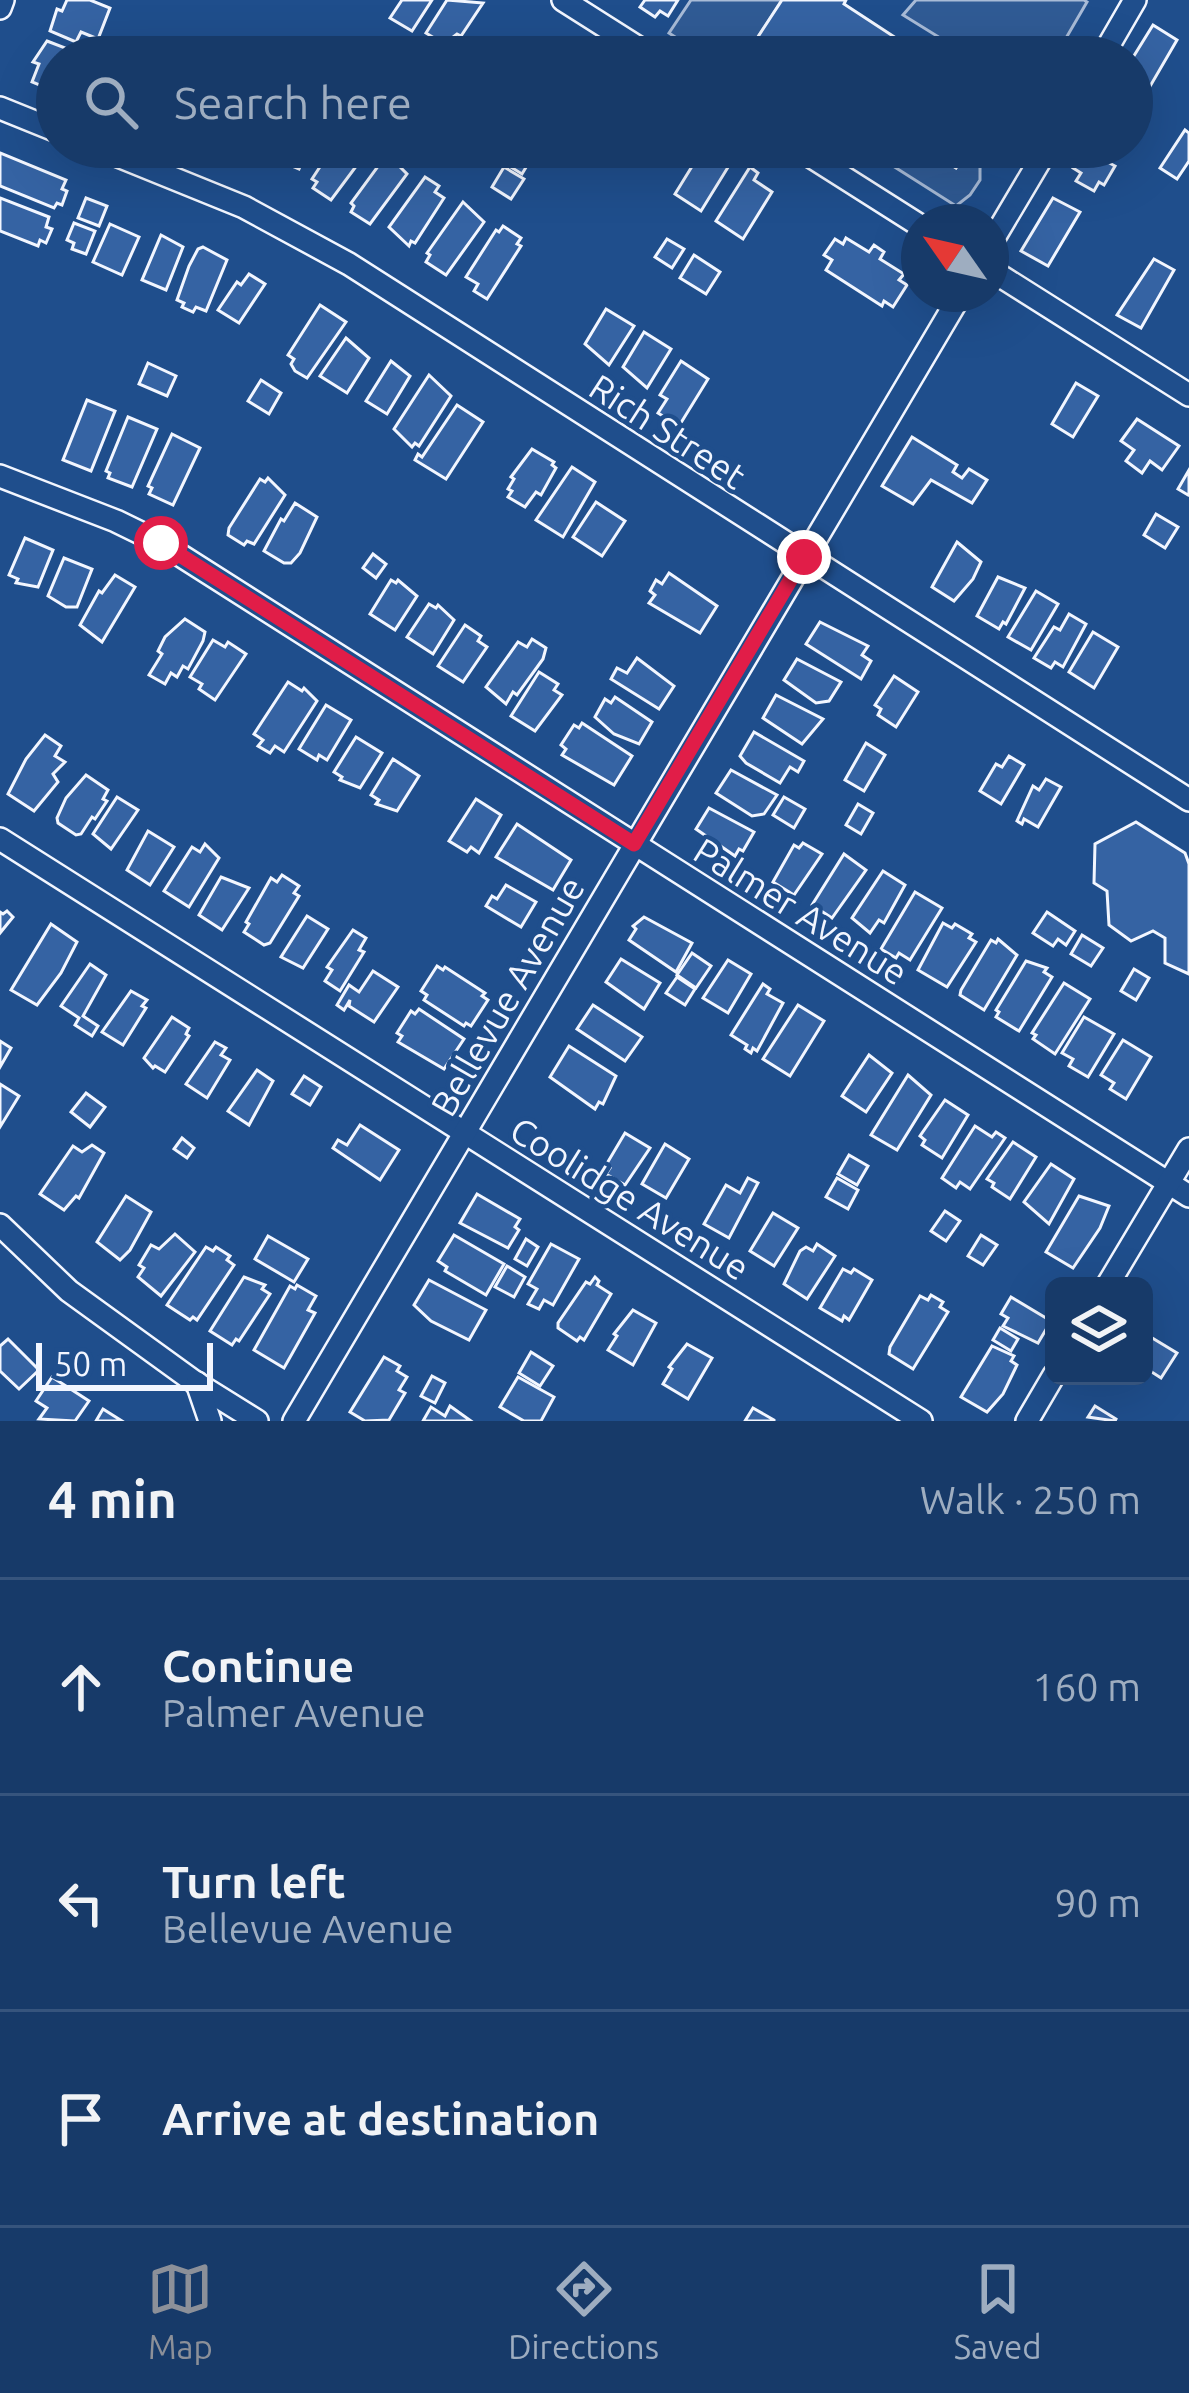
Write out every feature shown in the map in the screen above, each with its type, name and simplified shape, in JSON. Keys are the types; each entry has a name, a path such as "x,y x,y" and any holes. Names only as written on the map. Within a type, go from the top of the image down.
{"street":[{"path":"563,0 620,36"},
{"path":"1115,36 1136,0"},
{"path":"0,108 36,123"},
{"name":"Rich Street","path":"148,168 290,230 1189,800"},
{"path":"829,168 901,214"},
{"path":"1009,213 1036,168"},
{"path":"1009,282 1189,395"},
{"name":"Bellevue Avenue","path":"293,1421 950,312"},
{"name":"Palmer Avenue","path":"0,476 161,543 1189,1196"},
{"name":"Coolidge Avenue","path":"0,839 921,1421"},
{"path":"1112,1277 1189,1149"},
{"path":"0,1225 69,1291 257,1421"},
{"path":"196,1383 211,1421"},
{"path":"1027,1421 1048,1385"}],"shaded area":[{"path":"691,0 782,0 759,36 669,33"},
{"path":"916,0 1087,2 1067,36 937,36 903,15"},
{"path":"896,168 980,168 980,180 970,195 953,204"}],"building":[{"path":"67,0 90,0 110,8 99,36 81,32 62,36 50,31 57,9 62,11"},
{"path":"402,0 432,0 412,31 390,18"},
{"path":"447,0 483,3 461,36 426,33"},
{"path":"645,0 678,0 668,16 660,11 655,17 640,7"},
{"path":"782,0 846,0 844,4 893,36 758,36"},
{"path":"1153,25 1177,40 1153,81 1153,36 1146,36"},
{"path":"1185,130 1189,161 1177,179 1160,168"},
{"path":"0,153 66,180 62,189 67,191 62,205 57,203 54,208 0,186"},
{"path":"319,168 355,168 331,200 313,188 317,182 312,179"},
{"path":"377,168 401,168 407,174 370,224 351,212 351,203"},
{"path":"503,168 524,179 511,199 492,187"},
{"path":"691,168 728,168 701,211 675,194"},
{"path":"749,168 758,173 754,180 772,192 743,239 716,221"},
{"path":"1073,168 1114,168 1104,185 1099,182 1094,191 1076,181 1081,173"},
{"path":"425,177 439,186 435,192 444,198 409,246 389,227"},
{"path":"0,198 49,217 46,227 52,229 46,243 40,240 38,246 0,231"},
{"path":"86,198 107,206 99,226 78,218"},
{"path":"1053,198 1080,212 1048,266 1021,251"},
{"path":"463,202 484,222 446,275 426,262 427,253"},
{"path":"74,223 95,231 86,254 72,249 74,243 67,240"},
{"path":"110,224 139,237 122,275 93,262"},
{"path":"503,226 521,238 517,244 521,246 487,299 474,291 478,284 466,277"},
{"path":"161,235 183,247 166,290 142,280"},
{"path":"846,238 869,252 874,245 884,252 880,259 901,272 901,294 893,307 884,301 882,306 826,270 832,260 824,255 835,239 843,244"},
{"path":"667,239 684,249 672,268 655,257"},
{"path":"203,247 227,260 206,311 196,307 193,312 177,300 189,266"},
{"path":"694,255 720,272 706,294 680,278"},
{"path":"1154,259 1174,270 1141,328 1117,315"},
{"path":"249,274 265,284 239,323 218,310 237,282 241,285"},
{"path":"320,305 346,322 307,378 295,371 294,359 288,355"},
{"path":"606,309 634,326 609,365 585,344"},
{"path":"644,332 671,349 647,388 623,367"},
{"path":"346,338 369,358 347,393 320,376"},
{"path":"391,361 410,376 387,414 366,401"},
{"path":"681,361 708,379 679,426 658,413 667,399 660,395"},
{"path":"148,363 176,376 167,396 139,384"},
{"path":"429,375 451,396 419,446 412,447 394,429"},
{"path":"261,380 281,393 269,414 248,401"},
{"path":"1076,383 1098,396 1073,437 1052,424"},
{"path":"87,400 115,411 91,471 63,460"},
{"path":"457,405 483,422 446,479 415,460 418,454 422,457"},
{"path":"128,417 157,429 132,487 108,478 106,471"},
{"path":"1137,419 1179,446 1162,470 1150,461 1142,473 1126,461 1134,450 1121,441"},
{"path":"172,434 200,448 173,505 149,494 152,488 148,486"},
{"path":"912,437 957,465 953,472 962,478 969,469 987,480 972,503 931,480 913,504 882,486"},
{"path":"532,449 556,468 541,495 536,492 525,507 508,497 512,491 508,489 511,477"},
{"path":"572,467 595,482 563,537 536,520"},
{"path":"1189,470 1189,493 1188,495 1178,489"},
{"path":"268,478 285,495 254,544 247,541 244,545 228,535 229,528 260,479"},
{"path":"596,502 625,521 602,556 573,537"},
{"path":"295,503 317,517 300,553 291,563 284,563 264,551"},
{"path":"1156,514 1178,527 1165,548 1144,535"},
{"path":"25,538 53,550 38,587 16,583 18,579 9,575"},
{"path":"957,542 981,562 954,601 932,587"},
{"path":"373,554 386,564 376,578 363,568"},
{"path":"64,558 92,569 77,607 66,607 48,596"},
{"path":"669,573 717,606 700,633 649,603 656,580 662,584"},
{"path":"115,575 135,587 102,642 80,625 99,591"},
{"path":"998,577 1025,588 999,629 977,616"},
{"path":"391,580 398,580 417,596 395,630 370,614"},
{"path":"1036,591 1058,604 1031,650 1008,637"},
{"path":"429,604 438,605 454,620 433,654 407,637"},
{"path":"1069,614 1086,624 1063,667 1055,662 1051,668 1034,658 1054,627 1060,630"},
{"path":"185,619 205,632 203,641 188,669 183,666 177,677 171,673 165,684 149,675 162,654 158,651 165,637"},
{"path":"820,622 868,646 862,655 871,661 861,679 806,644"},
{"path":"465,625 487,647 463,682 438,666"},
{"path":"1093,632 1118,647 1094,688 1069,672"},
{"path":"532,639 546,648 543,659 506,704 486,687 518,642 527,647"},
{"path":"213,640 225,647 228,642 246,654 215,700 190,677"},
{"path":"637,658 674,686 659,709 611,679 617,668 627,673"},
{"path":"797,659 841,682 829,701 816,703 784,680"},
{"path":"539,672 558,684 554,690 562,695 535,731 511,716"},
{"path":"894,676 918,692 896,727 878,715 881,709 875,705"},
{"path":"288,682 304,688 317,701 284,752 275,746 270,753 258,746 263,740 254,734"},
{"path":"776,695 823,719 802,744 763,718"},
{"path":"615,697 652,722 639,744 614,734 595,717 605,699 611,703"},
{"path":"326,705 351,720 327,760 319,755 317,760 299,749"},
{"path":"582,723 632,756 614,785 562,755 566,749 561,745 574,725 579,728"},
{"path":"754,732 804,761 798,772 790,767 780,783 746,763 740,756"},
{"path":"45,735 61,746 55,756 65,762 53,774 58,782 34,811 8,794"},
{"path":"356,737 382,753 360,788 340,780 334,772"},
{"path":"866,743 885,755 864,791 845,780"},
{"path":"1009,756 1024,765 1001,804 980,791 996,764 1002,767"},
{"path":"393,759 419,776 397,811 376,804 379,800 371,795"},
{"path":"731,770 777,795 764,814 752,816 716,793"},
{"path":"86,775 108,790 103,799 107,801 76,835 57,818 66,798"},
{"path":"1046,779 1061,787 1038,827 1024,819 1022,824 1017,821 1033,786 1039,790"},
{"path":"117,797 138,810 111,849 93,834"},
{"path":"784,797 805,809 794,828 773,815"},
{"path":"476,799 501,815 479,853 449,841"},
{"path":"858,804 873,813 861,834 846,825"},
{"path":"709,808 754,832 743,851 739,849 735,856 696,829"},
{"path":"1136,822 1185,853 1189,864 1189,974 1165,963 1165,938 1153,931 1131,941 1109,925 1107,891 1094,883 1095,844"},
{"path":"517,824 571,860 553,890 496,857"},
{"path":"148,831 174,847 150,885 127,870"},
{"path":"803,843 822,854 794,895 773,882 794,845 799,848"},
{"path":"205,844 219,858 189,907 164,891 192,847 200,852"},
{"path":"844,854 866,870 832,918 812,905"},
{"path":"883,871 905,885 884,923 879,920 870,933 852,918"},
{"path":"282,875 299,886 294,893 299,896 270,943 264,945 244,932 246,922 271,878 277,882"},
{"path":"221,877 249,888 222,930 199,915"},
{"path":"506,885 536,902 521,927 486,906"},
{"path":"915,892 942,908 910,960 899,953 896,958 881,949"},
{"path":"0,912 13,917 0,933"},
{"path":"1047,912 1075,931 1066,945 1058,939 1053,946 1033,933"},
{"path":"307,916 328,929 303,968 281,957"},
{"path":"644,917 692,943 676,972 629,940 636,929 633,926"},
{"path":"943,923 952,928 955,924 976,942 947,987 918,970"},
{"path":"51,924 77,942 37,1005 11,990"},
{"path":"353,930 366,938 359,950 364,952 340,991 325,981 332,970 327,967"},
{"path":"1082,935 1103,948 1091,966 1071,954"},
{"path":"998,939 1017,955 984,1010 960,995 991,940 996,943"},
{"path":"692,953 711,966 696,988 677,975"},
{"path":"621,959 660,983 644,1009 606,982"},
{"path":"728,960 751,974 728,1013 703,998"},
{"path":"1026,961 1047,968 1044,972 1052,977 1019,1031 996,1017 996,1010"},
{"path":"90,964 106,975 83,1016 98,1026 92,1036 75,1025 79,1018 61,1006"},
{"path":"437,966 485,993 482,996 488,1000 471,1026 424,1000 427,995 421,991"},
{"path":"1134,969 1149,978 1136,1000 1121,991"},
{"path":"373,971 398,987 374,1022 349,1006 350,1000 344,1010 337,1005 349,985 359,992"},
{"path":"677,977 695,989 685,1005 666,993"},
{"path":"1064,983 1090,999 1055,1054 1033,1039 1036,1035 1032,1033"},
{"path":"763,984 770,989 767,994 783,1003 757,1051 753,1048 751,1053 731,1035"},
{"path":"131,991 147,1000 142,1006 146,1008 123,1045 102,1032"},
{"path":"593,1005 642,1037 625,1061 577,1029"},
{"path":"798,1005 824,1021 790,1076 763,1059"},
{"path":"419,1009 464,1039 444,1069 398,1042 402,1036 397,1033 411,1011 415,1014"},
{"path":"172,1017 189,1028 189,1036 165,1072 144,1058"},
{"path":"1084,1017 1114,1034 1088,1077 1069,1066 1073,1059 1062,1053"},
{"path":"1123,1040 1151,1057 1126,1099 1110,1089 1114,1083 1101,1075"},
{"path":"0,1041 11,1048 0,1067"},
{"path":"215,1042 226,1048 221,1055 230,1060 207,1098 186,1084"},
{"path":"569,1046 616,1076 603,1104 599,1102 595,1109 550,1077"},
{"path":"869,1055 892,1073 866,1112 842,1096"},
{"path":"257,1070 273,1081 249,1125 228,1111"},
{"path":"908,1075 931,1095 897,1150 871,1135"},
{"path":"304,1076 321,1087 310,1105 292,1094"},
{"path":"0,1084 19,1096 0,1127"},
{"path":"86,1093 105,1107 90,1127 71,1112"},
{"path":"945,1100 968,1115 942,1158 922,1145 925,1140 920,1136"},
{"path":"360,1125 399,1150 380,1180 333,1148 338,1140 347,1145"},
{"path":"975,1126 992,1137 996,1132 1005,1138 970,1189 960,1182 956,1188 942,1178"},
{"path":"625,1133 650,1148 625,1185 606,1174 610,1168 606,1165"},
{"path":"182,1138 194,1148 187,1158 174,1149"},
{"path":"1013,1142 1036,1157 1010,1199 987,1179"},
{"path":"665,1144 689,1159 666,1198 642,1184"},
{"path":"92,1145 104,1153 79,1198 64,1210 40,1194 73,1146 82,1152"},
{"path":"849,1155 868,1166 857,1185 838,1174"},
{"path":"1051,1164 1074,1179 1049,1224 1024,1202"},
{"path":"748,1178 758,1183 729,1238 704,1224 726,1185 740,1193"},
{"path":"837,1178 858,1190 848,1209 826,1197"},
{"path":"477,1194 520,1219 508,1248 460,1223"},
{"path":"126,1196 151,1212 120,1260 97,1242"},
{"path":"1079,1196 1109,1206 1073,1268 1046,1252"},
{"path":"945,1211 960,1221 946,1241 931,1231"},
{"path":"773,1213 798,1228 774,1266 750,1251"},
{"path":"175,1234 195,1252 161,1296 138,1277 144,1268 139,1265 151,1245 159,1249"},
{"path":"454,1235 504,1264 486,1295 445,1271 447,1267 438,1261"},
{"path":"981,1235 997,1245 983,1265 968,1256"},
{"path":"268,1236 308,1259 294,1282 255,1259"},
{"path":"526,1239 538,1247 527,1266 515,1259"},
{"path":"551,1244 579,1259 553,1305 544,1300 539,1309 528,1304 537,1289 528,1284"},
{"path":"817,1244 835,1256 807,1299 784,1284 800,1251 806,1247 813,1251"},
{"path":"206,1247 230,1256 227,1260 234,1265 197,1320 190,1320 167,1305"},
{"path":"507,1266 525,1277 514,1297 495,1287"},
{"path":"843,1269 851,1273 854,1269 872,1280 849,1320 844,1316 842,1321 820,1308"},
{"path":"244,1277 265,1285 262,1289 270,1294 232,1345 210,1331"},
{"path":"595,1277 597,1285 611,1294 584,1340 577,1341 558,1328 558,1323 586,1282 590,1284"},
{"path":"429,1280 486,1310 469,1340 431,1321 414,1305"},
{"path":"297,1285 316,1296 308,1310 315,1313 284,1368 254,1350 290,1286 295,1289"},
{"path":"931,1295 948,1312 913,1369 889,1354 890,1347 920,1296 928,1300"},
{"path":"1011,1297 1045,1317 1045,1331 1038,1343 1003,1326 1008,1318 1001,1314"},
{"path":"633,1310 656,1323 633,1365 608,1350"},
{"path":"1000,1328 1018,1339 1011,1351 993,1340"},
{"path":"1153,1338 1177,1353 1161,1378 1153,1373"},
{"path":"8,1339 39,1370 19,1389 0,1371 0,1346"},
{"path":"687,1344 712,1358 688,1399 663,1384 669,1367"},
{"path":"992,1346 1014,1356 1011,1361 1017,1365 1003,1394 987,1412 961,1397"},
{"path":"531,1352 553,1366 540,1386 519,1373"},
{"path":"384,1357 400,1366 397,1371 407,1377 399,1390 405,1393 389,1420 365,1421 350,1412"},
{"path":"432,1376 445,1383 435,1403 421,1396"},
{"path":"52,1377 89,1401 75,1421 39,1419 47,1408 36,1401"},
{"path":"518,1377 554,1397 541,1421 524,1421 500,1407"},
{"path":"450,1406 471,1421 423,1421 431,1407 445,1416"},
{"path":"1095,1406 1116,1419 1115,1421 1088,1417"},
{"path":"753,1408 774,1420 774,1421 745,1421"},
{"path":"103,1409 122,1421 96,1421"}],"route":[{"path":"161,543 634,844 804,557"}]}
